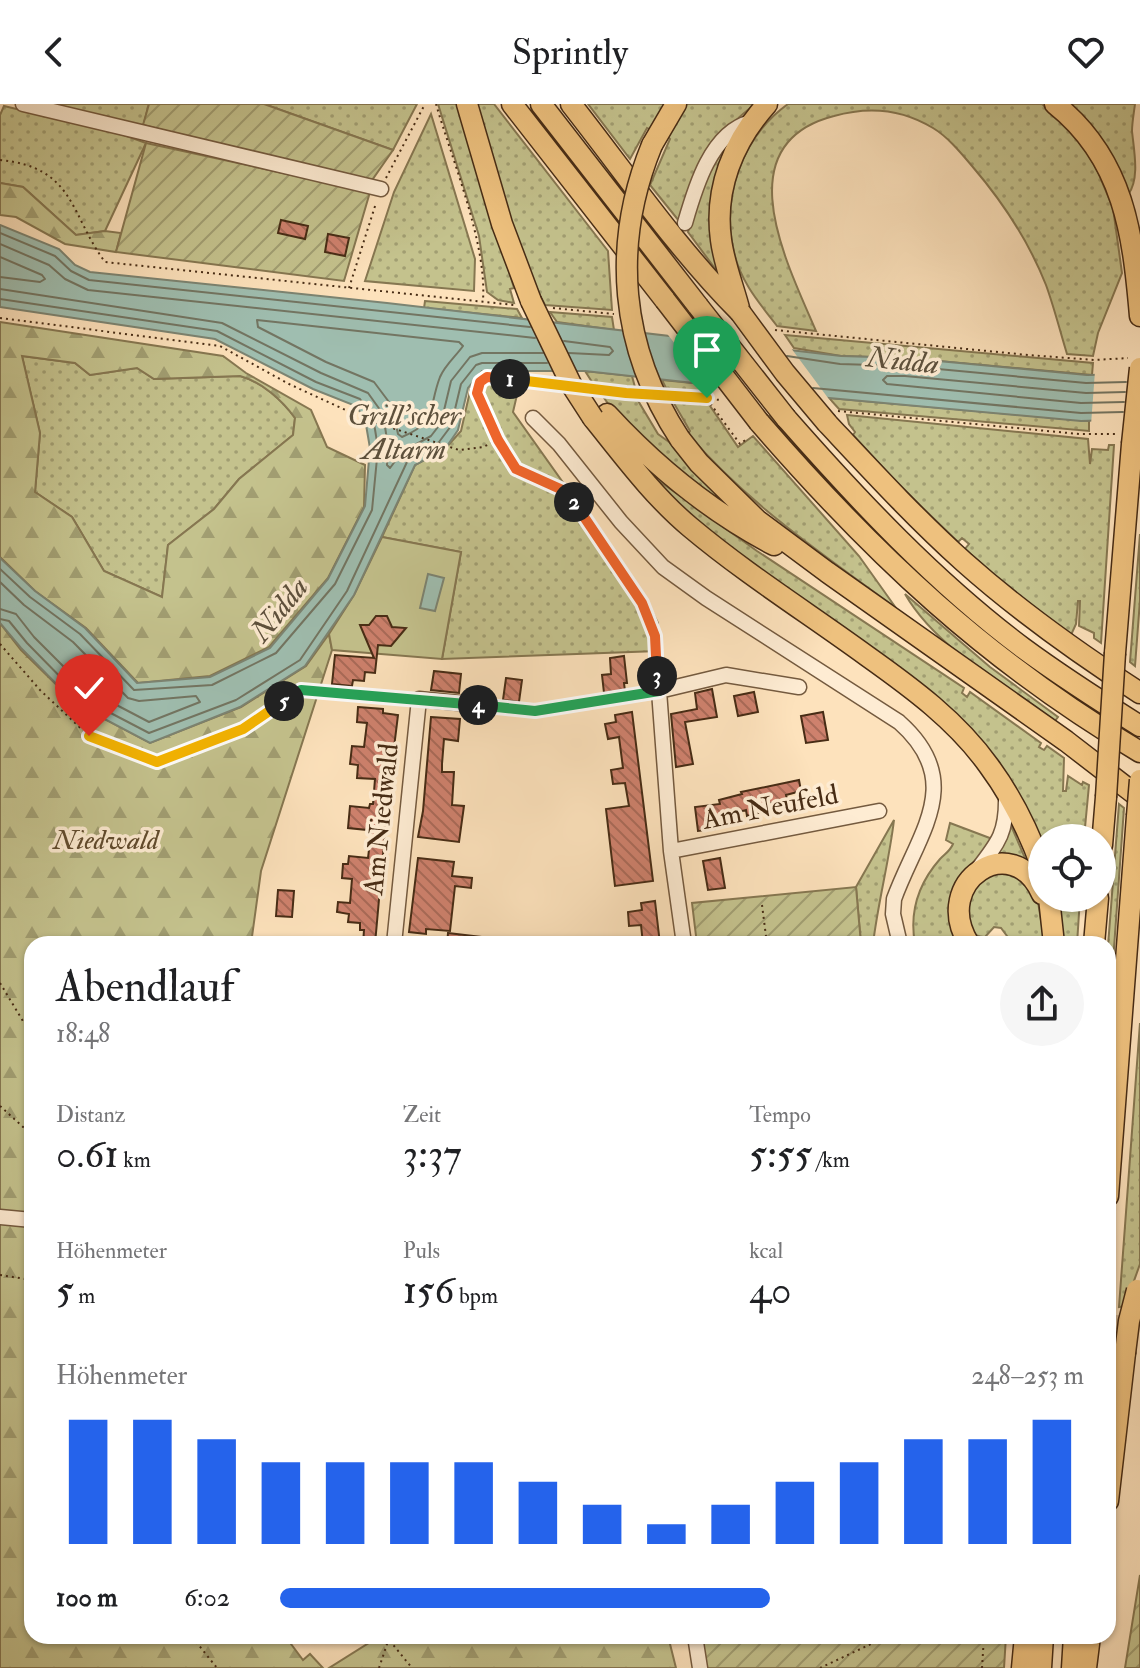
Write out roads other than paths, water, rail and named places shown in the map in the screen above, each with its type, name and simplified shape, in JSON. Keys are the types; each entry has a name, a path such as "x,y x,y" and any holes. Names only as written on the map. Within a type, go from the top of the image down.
{"highway":[{"path":"467,104 502,224 531,301 553,348 651,489 687,524 734,562 929,702 973,746 1006,791 1028,833"},
{"path":"512,104 665,300 755,429 864,538 973,637 1035,684 1140,752"},
{"path":"541,104 786,418 840,480 929,569 1021,647 1140,726"},
{"path":"571,104 713,285 740,312 785,373 835,417 886,486 964,562 1068,646 1140,693"},
{"path":"676,104 652,145 637,183 626,239 631,324 650,387 680,439 699,463 757,520 1066,741 1140,787"},
{"path":"740,312 725,261 721,192 727,168 751,122 767,104"},
{"path":"1055,104 1100,153 1114,180 1130,229 1140,316"},
{"path":"1104,824 1124,439 1140,368"},
{"path":"600,416 716,510 827,572"},
{"path":"1066,741 1139,807"},
{"path":"1116,1096 1140,780"},
{"path":"966,936 959,911 964,889 973,874 997,865 1018,867 1028,874"},
{"path":"1048,912 1052,936"},
{"path":"1095,936 1097,912"},
{"path":"1116,1439 1135,1353 1129,1321 1138,1286"},
{"path":"1022,1668 1024,1644"},
{"path":"1041,1668 1042,1644"},
{"path":"1072,1668 1074,1644"},
{"path":"1086,1668 1089,1644"}],"street":[{"path":"23,104 381,189"},
{"path":"685,223 692,198 711,156 737,126 751,122"},
{"path":"533,418 559,444 621,522 663,567 899,722 923,747 933,773 933,805 894,899 893,914 898,936"},
{"name":"Am Neufeld","path":"683,936 671,851 659,691 726,675 799,687"},
{"name":"Am Niedwald","path":"395,936 419,699 479,705"},
{"path":"973,874 1000,839 1006,815 1006,791"},
{"name":"Am Neufeld","path":"671,851 879,811"},
{"path":"0,1217 24,1219"},
{"path":"696,1644 700,1668"}],"water":[{"path":"0,225 59,249 75,265 90,272 841,356 906,358 1087,375 1140,374 1140,419 1081,421 585,371 482,371 468,388 458,430 445,449 415,465 354,595 305,666 240,707 150,743 76,704 0,623 0,558 35,591 85,628 137,683 210,677 270,648 328,579 365,506 370,448 365,419 356,406 313,389 215,339 0,307"},
{"path":"428,574 444,578 435,611 420,608"}],"tunnel":[{"path":"1116,1322 1140,1325"}],"water label":[{"name":"Nidda","path":"903,360"},
{"name":"Grill’scher Altarm","path":"404,432"},
{"name":"Nidda","path":"279,609"}],"park label":[{"name":"Niedwald","path":"106,839"}]}
